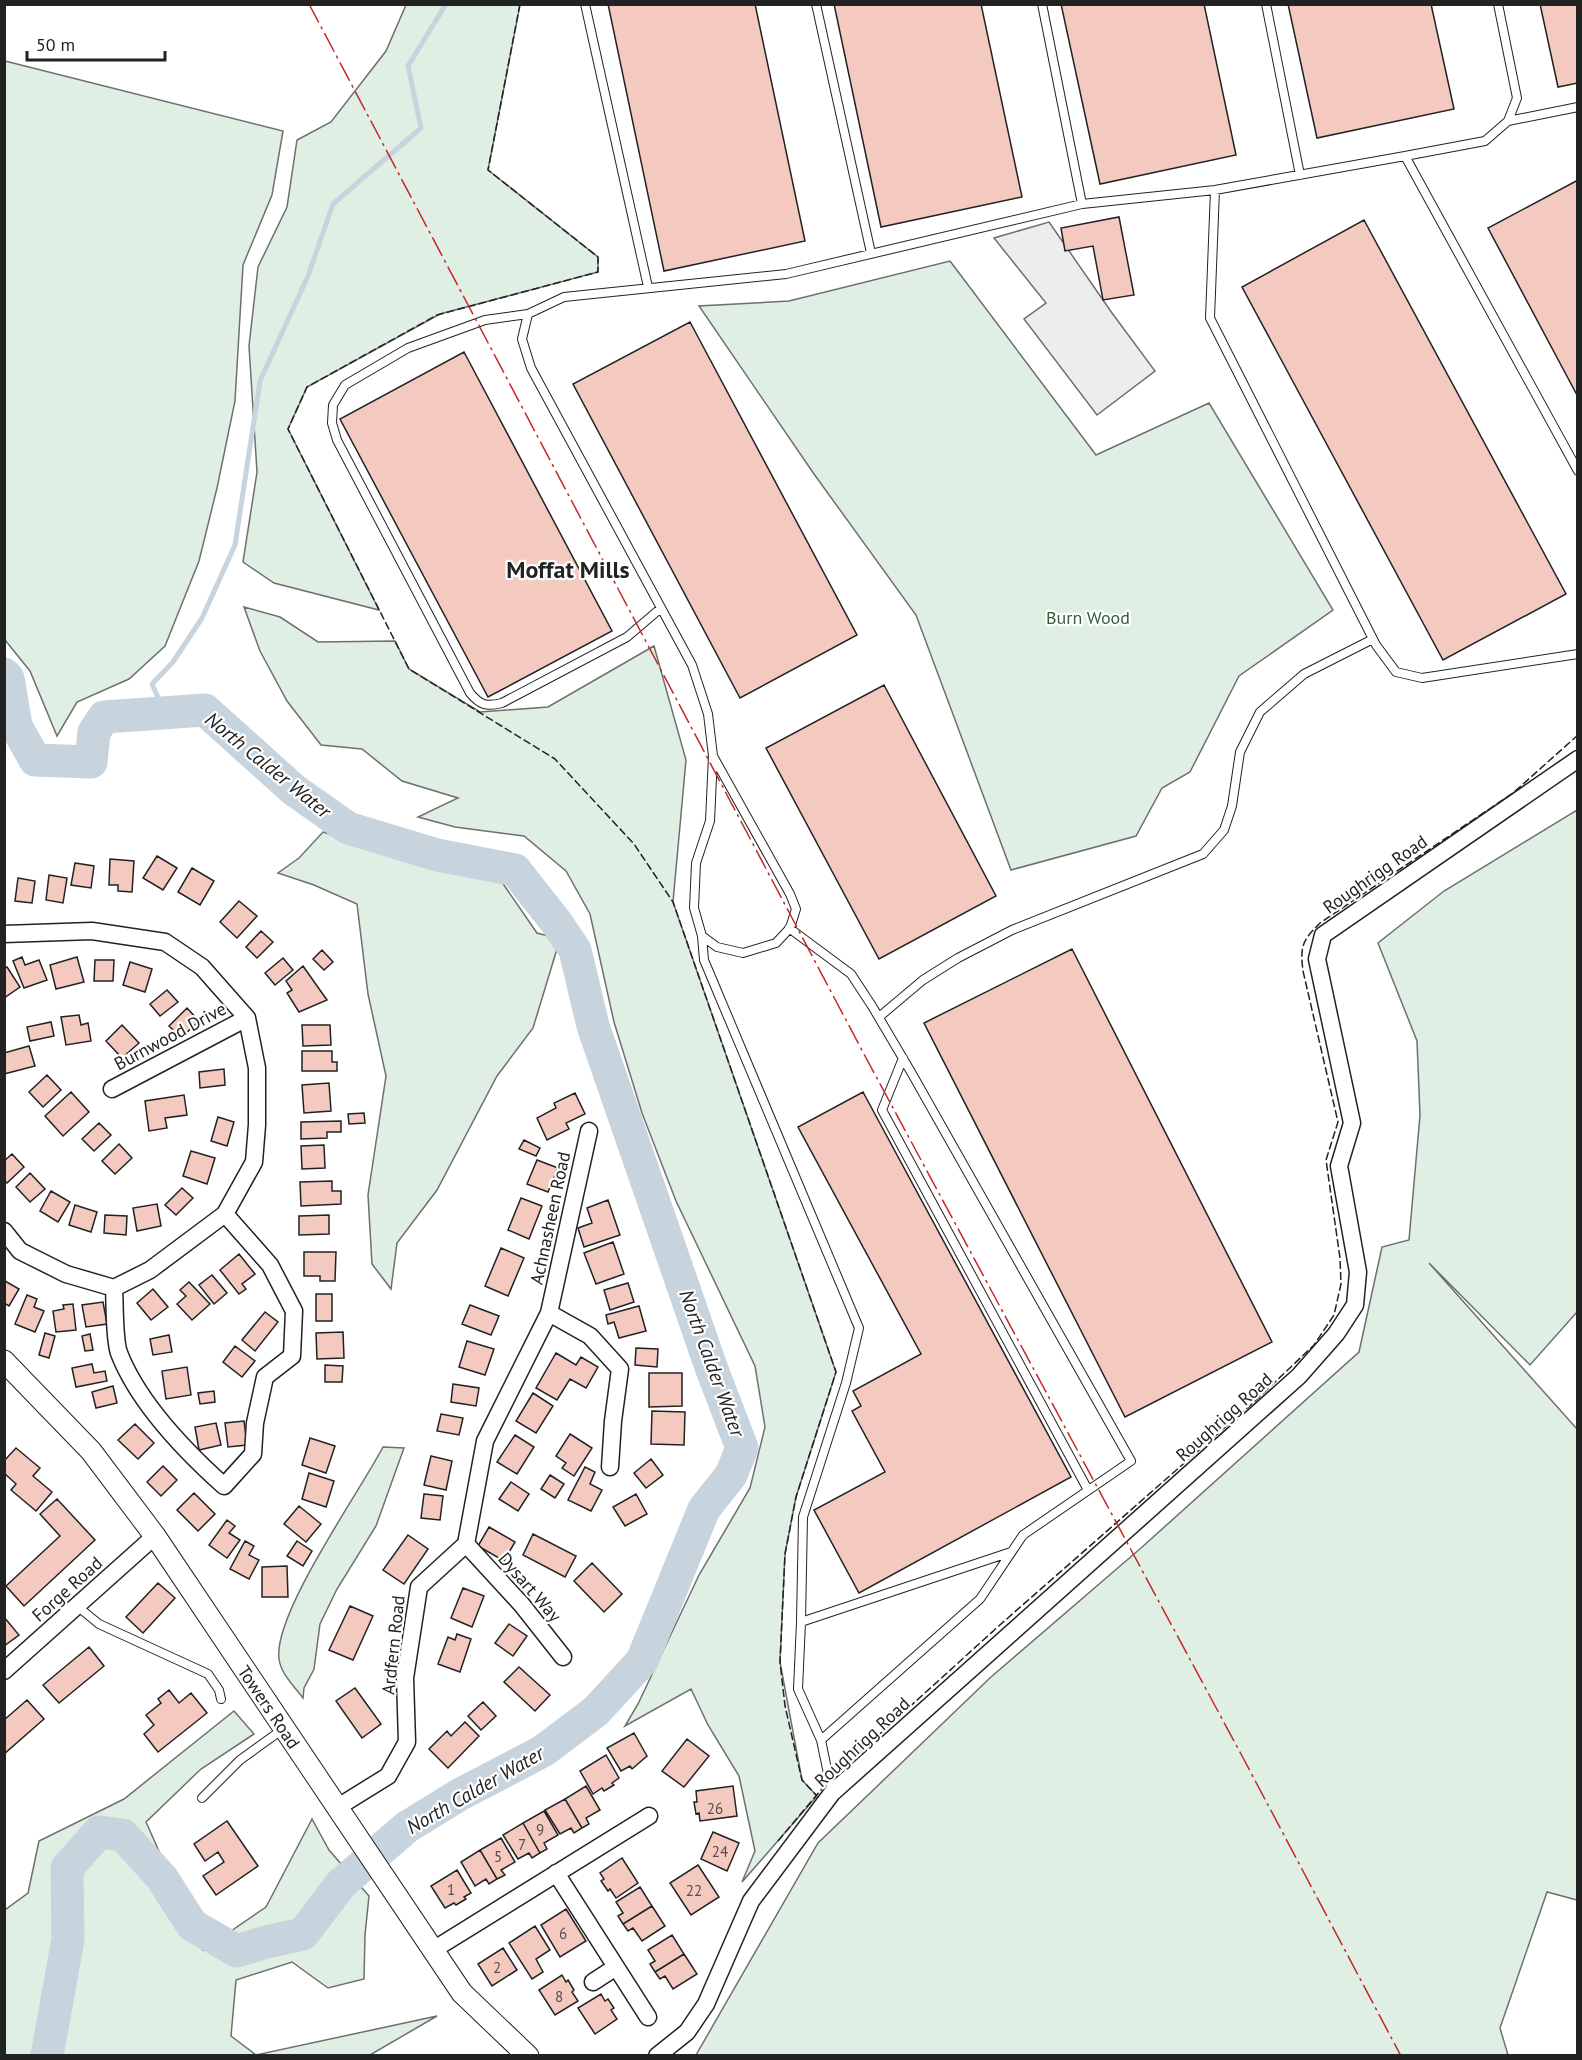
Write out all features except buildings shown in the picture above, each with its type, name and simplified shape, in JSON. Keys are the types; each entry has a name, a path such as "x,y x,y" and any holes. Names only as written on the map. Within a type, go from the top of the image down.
{"street":[{"name":"Roughrigg Road","path":"657,2055 687,2032 706,2004 751,1901 832,1793 1299,1376 1336,1334 1355,1305 1358,1272 1339,1166 1352,1123 1317,959 1323,935 1578,759"},
{"path":"4,934 92,931 165,942 202,967 247,1018 256,1068 257,1125 254,1162 225,1214 150,1270 114,1288 66,1274 21,1251 4,1231"},
{"name":"Burnwood Drive","path":"112,1089 247,1018"},
{"name":"Achnasheen Road","path":"549,1313 589,1131"},
{"path":"114,1288 118,1351 144,1400 195,1460 224,1486 253,1454 255,1423 266,1377 292,1356 294,1311 270,1265 225,1214"},
{"path":"466,1544 485,1441 549,1313 590,1336 620,1369 610,1467"},
{"name":"Towers Road","path":"4,1361 91,1451 155,1536 462,1993 528,2055"},
{"name":"Forge Road","path":"4,1671 155,1536"},
{"name":"Dysart Way","path":"466,1544 522,1605 563,1658"},
{"name":"Ardfern Road","path":"338,1807 388,1776 406,1742 405,1678 419,1587 466,1544"},
{"path":"433,1950 649,1816"},
{"path":"556,1873 648,2017"},
{"path":"593,1982 616,1967"}],"lane":[{"path":"585,4 648,286"},
{"path":"816,4 871,253"},
{"path":"1042,4 1082,204"},
{"path":"1266,4 1300,175"},
{"path":"661,608 627,638 502,704 488,706 478,703 470,693 337,441 332,423 333,405 345,385 408,348 485,320 528,314 564,297 648,286 786,274 1082,204 1215,190 1485,141 1508,121 1517,98 1498,4"},
{"path":"1508,121 1578,107"},
{"path":"1405,156 1578,471"},
{"path":"1215,190 1210,318 1373,639 1396,672 1422,678 1578,654"},
{"path":"528,314 522,339 531,368 692,665 708,714 713,756 710,821 696,863 694,908 702,936 704,960 859,1328 846,1383 803,1517 798,1689 821,1740 832,1793"},
{"path":"879,1017 923,980 958,958 1012,930 1203,854 1224,830 1232,806 1240,752 1260,712 1304,674 1373,639"},
{"path":"702,936 717,947 743,953 776,943 789,928 796,909 790,894 713,756"},
{"path":"789,928 851,974 879,1017 1131,1461 1023,1535 980,1599 821,1740"},
{"path":"903,1058 882,1110 1088,1490"},
{"path":"801,1622 1012,1552"},
{"path":"77,1606 99,1624 208,1674 219,1690 221,1699"},
{"path":"202,1798 240,1760 283,1729"}],"green space":[{"path":"406,5 520,5 488,170 598,257 598,272 440,314 307,387 288,429 379,610 274,583 243,562 257,472 249,346 258,267 287,207 297,140 331,122 386,51"},
{"path":"5,61 283,131 272,195 243,265 235,401 199,561 165,646 129,679 77,702 57,736 30,671 5,640"},
{"name":"Burn Wood","path":"950,261 1096,455 1209,403 1333,610 1239,676 1190,772 1162,788 1136,836 1011,870 916,615 814,474 699,306 789,301"},
{"path":"244,607 280,617 318,642 395,641 409,669 480,712 548,707 654,646 686,760 673,902 836,1372 796,1497 785,1554 780,1662 802,1780 817,1796 742,1882 755,1851 739,1776 708,1725 691,1689 625,1726 638,1704 699,1575 750,1488 765,1427 755,1366 676,1201 642,1113 614,1022 590,914 566,871 524,836 455,827 418,817 458,798 402,781 362,749 321,745 287,701 260,651"},
{"path":"1577,810 1577,1312 1530,1365 1429,1263 1577,1429 1577,1900 1547,1892 1500,2028 1508,2055 696,2055 818,1843 991,1677 1141,1548 1359,1352 1382,1247 1409,1240 1420,1115 1417,1041 1378,943 1444,891"},
{"path":"323,832 416,861 497,875 537,933 560,939 533,1028 497,1076 437,1190 397,1243 391,1289 372,1264 368,1195 386,1076 368,994 357,904 314,885 278,873 299,858"},
{"path":"383,1447 404,1448 376,1526 337,1589 320,1624 314,1669 304,1688 303,1698 288,1680 279,1659 281,1639 289,1613 320,1553"},
{"path":"234,1711 254,1734 201,1769 146,1822 203,1950 266,1907 312,1819 329,1850 369,1896 364,1979 328,1988 292,1962 236,1980 231,2036 256,2055 5,2055 5,1910 28,1893 39,1841 124,1799"},
{"path":"437,2016 370,2055 256,2055"}],"shaded area":[{"path":"1049,222 1155,371 1097,415 1024,319 1046,303 994,238"}],"waterway":[{"path":"164,711 152,684 173,662 202,618 235,545 260,381 308,276 333,204 421,128 408,66 446,4"},
{"name":"North Calder Water","path":"4,674 8,678 16,726 35,760 91,762 94,732 104,717 205,710 294,790 348,828 437,855 515,870 575,950 593,1026 711,1367 742,1448 731,1475 704,1509 642,1661 596,1711 543,1751 459,1795 407,1827 341,1884 303,1934 237,1951 192,1925 162,1878 123,1835 99,1832 67,1868 68,1939 47,2056"}],"fence":[{"path":"520,4 488,170 598,257 598,272 437,315 307,387 288,429 409,669 555,759 634,844 673,902 836,1372 796,1497 785,1554 780,1662 785,1706 802,1780 817,1796"},
{"path":"778,1841 830,1779 1001,1624 1255,1401 1314,1345 1334,1315 1341,1284 1340,1258 1326,1160 1338,1122 1303,971 1304,944 1320,923 1513,793 1578,735"}],"power":[{"path":"309,4 865,1056 1401,2056"}],"district":[{"name":"Moffat Mills","path":"568,569"}]}
